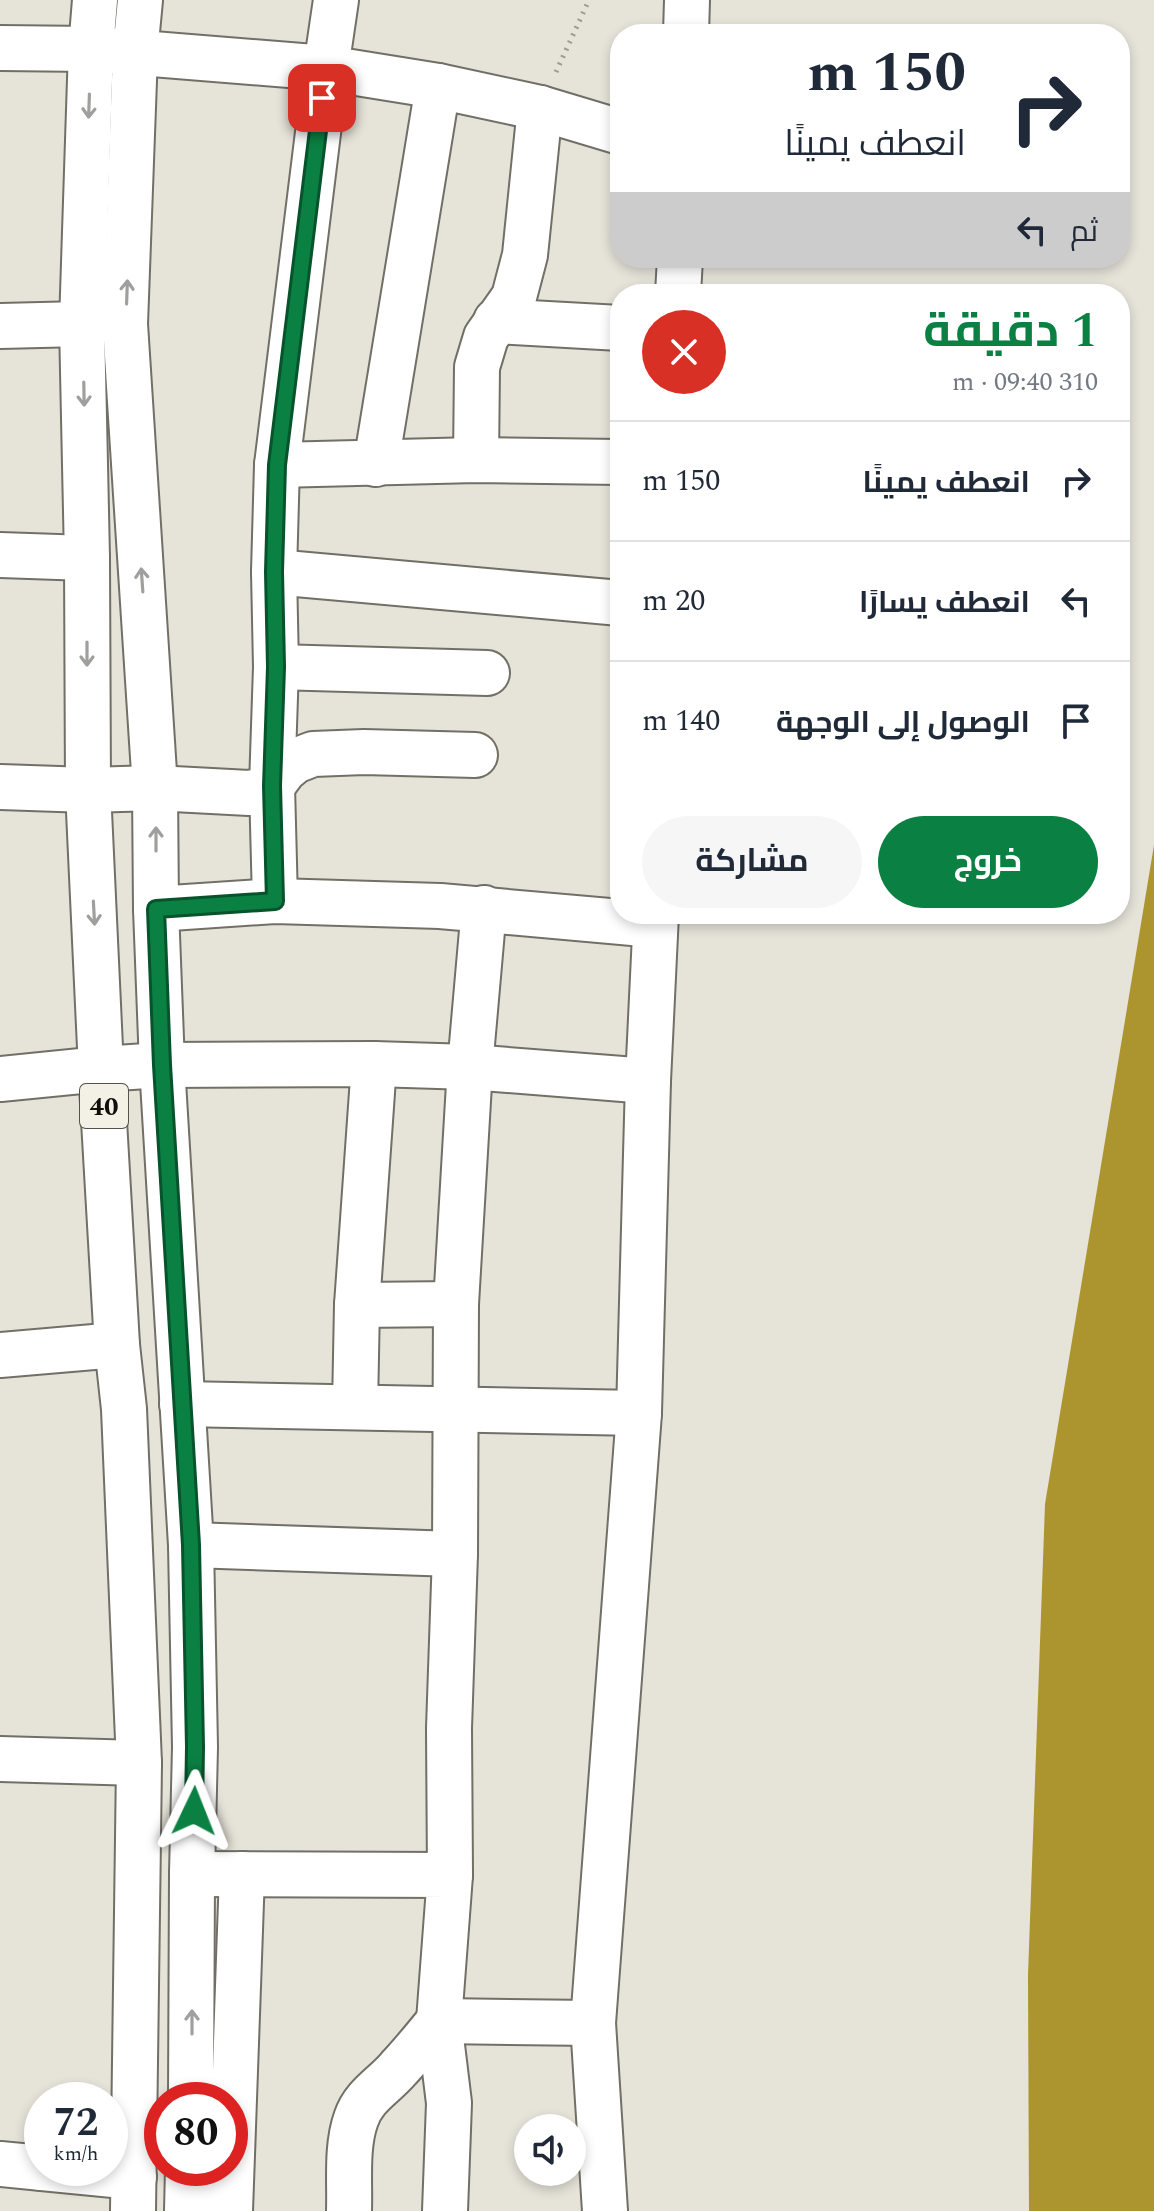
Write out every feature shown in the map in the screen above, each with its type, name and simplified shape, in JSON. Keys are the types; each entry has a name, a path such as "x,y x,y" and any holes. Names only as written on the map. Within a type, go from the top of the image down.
{"main road":[{"name":"40","path":"95,0 82,324 88,790 117,1345 124,1409 139,1763 133,2194"},
{"name":"40","path":"140,0 135,53 125,324 155,788 162,1065 191,1545 195,1747 191,2082"},
{"path":"275,901 272,786 277,465 336,0"},
{"path":"686,24 687,0"},
{"path":"0,48 91,49 326,68 438,86 540,108 610,129"},
{"path":"376,464 438,86"},
{"path":"476,460 477,367 486,337 514,297 525,255 540,108"},
{"path":"496,321 610,327"},
{"path":"0,326 82,324"},
{"path":"277,465 476,460 610,462"},
{"path":"0,555 87,558"},
{"path":"274,572 610,602"},
{"path":"276,667 487,673"},
{"path":"0,787 88,790 155,788 249,793 266,790 295,761 313,754 475,755"},
{"path":"156,909 275,901 484,908 610,917"},
{"path":"445,2211 449,2103 439,2021 450,1875 449,1728 455,1554 456,1304 470,1067 484,908"},
{"path":"605,2211 593,2023 639,1413 648,1081 656,924"},
{"path":"0,1079 162,1065 374,1064 470,1067 648,1081"},
{"path":"355,1407 357,1305 374,1064"},
{"path":"357,1305 456,1304"},
{"path":"0,1355 117,1345"},
{"path":"182,1404 639,1413"},
{"path":"191,1545 455,1554"},
{"path":"0,1759 139,1763"},
{"path":"192,1874 450,1875"},
{"path":"230,2211 242,1874"},
{"path":"439,2021 593,2023"},
{"path":"349,2211 351,2142 355,2120 363,2103 397,2071 439,2021"},
{"path":"0,2164 24,2166"},
{"path":"105,2186 133,2194"},
{"path":"187,2211 188,2186"}],"path":[{"path":"540,108 589,0"}],"shaded area":[{"path":"1154,845 1154,2211 1029,2211 1028,1975 1045,1504"}],"route":[{"path":"194,1811 191,1545 162,1065 156,909 275,901 272,786 277,465 322,98"}]}
